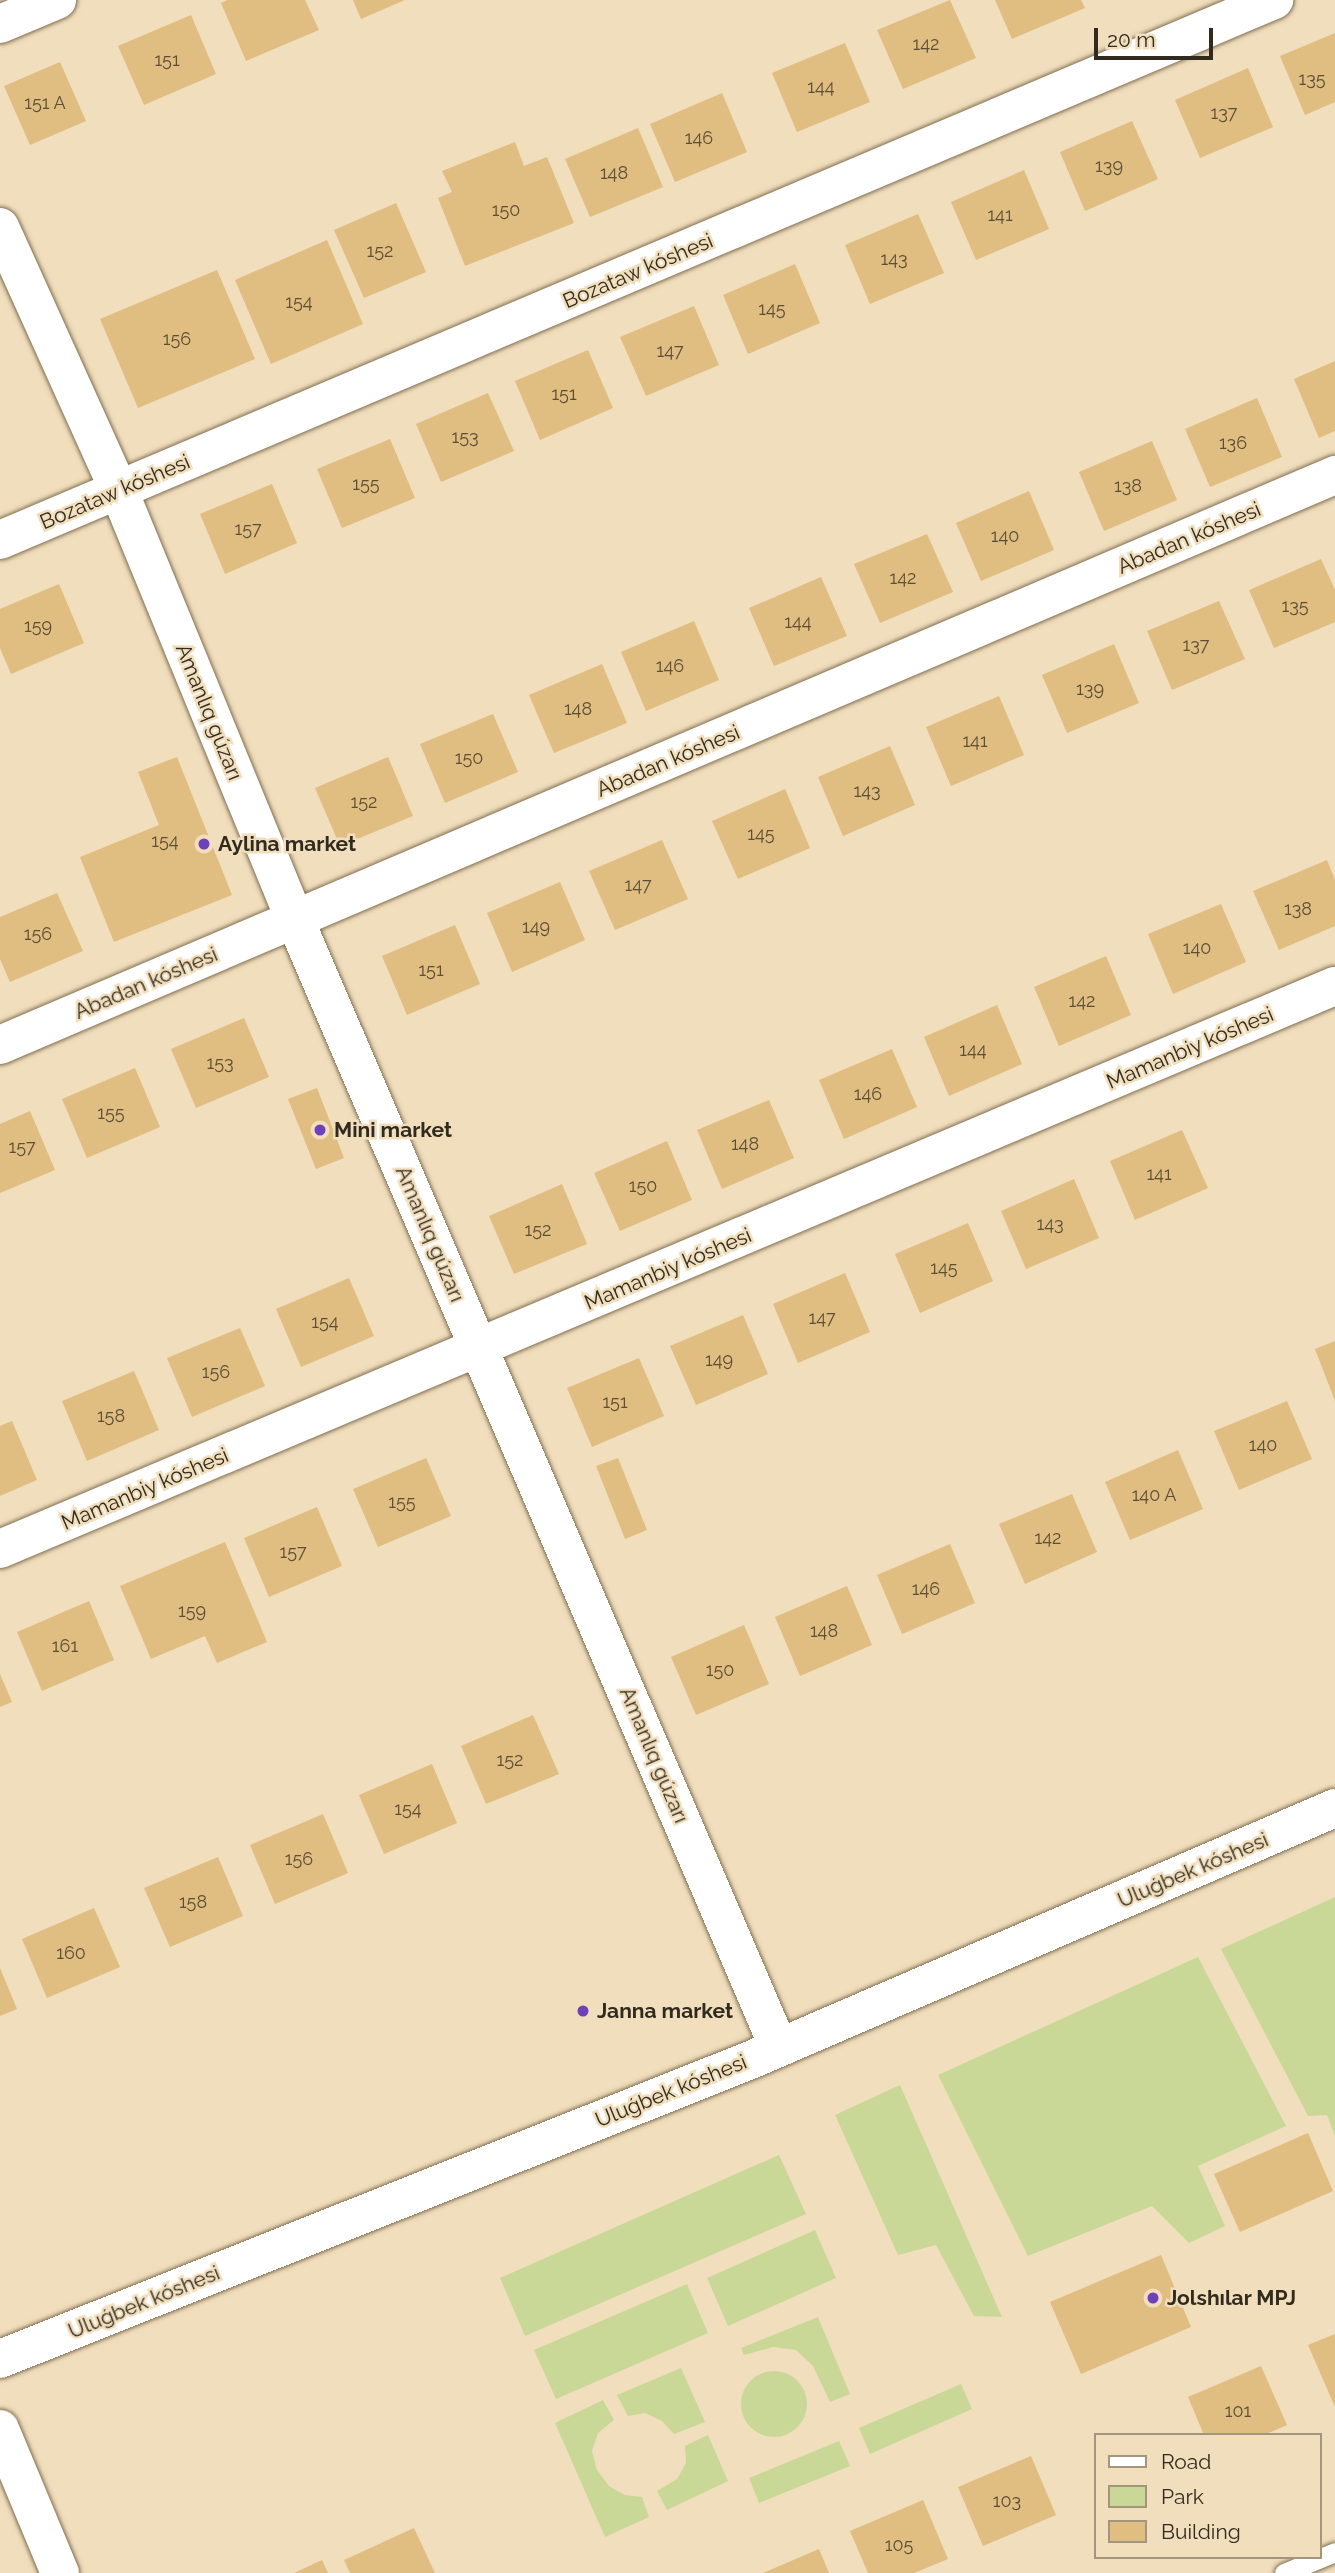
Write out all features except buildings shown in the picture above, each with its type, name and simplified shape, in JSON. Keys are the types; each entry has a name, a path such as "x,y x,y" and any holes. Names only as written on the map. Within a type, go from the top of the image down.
{"street":[{"path":"0,24 57,0"},
{"name":"Bozataw kóshesi","path":"0,540 1274,0"},
{"name":"Amanlıq gúzarı","path":"0,227 118,491 295,920 779,2048"},
{"name":"Abadan kóshesi","path":"0,1045 1335,475"},
{"name":"Mamanbiy kóshesi","path":"0,1549 480,1349 1335,986"},
{"name":"Uluǵbek kóshesi","path":"0,2359 779,2048 1335,1808"},
{"path":"0,2429 60,2573"}],"lane":[{"path":"1283,2573 1318,2559"}],"green space":[{"path":"1335,1897 1335,2136 1327,2115 1308,2116 1221,1949"},
{"path":"1198,1957 1286,2126 1198,2166 1225,2226 1189,2243 1152,2206 1028,2256 938,2075"},
{"path":"900,2085 1002,2317 974,2316 936,2245 898,2255 835,2115"},
{"path":"779,2155 806,2214 525,2336 500,2278"},
{"path":"815,2230 836,2278 728,2326 707,2278"},
{"path":"687,2284 708,2333 556,2399 534,2350"},
{"path":"818,2317 850,2394 830,2402 813,2366 796,2350 773,2347 744,2355 741,2348"},
{"path":"681,2368 705,2422 674,2434 662,2421 645,2413 628,2416 617,2395"},
{"path":"774,2371 787,2373 797,2381 805,2391 805,2417 797,2427 787,2435 774,2437 761,2435 751,2427 743,2417 741,2404 743,2391 751,2381 761,2373"},
{"path":"961,2384 972,2409 870,2454 859,2428"},
{"path":"603,2400 614,2420 598,2433 592,2451 597,2470 609,2486 625,2495 642,2497 649,2517 605,2537 555,2423"},
{"path":"708,2435 728,2481 667,2510 657,2491 677,2479 686,2463 685,2446"},
{"path":"839,2441 850,2466 759,2503 749,2478"}],"place":[{"name":"Aylina market","path":"204,844"},
{"name":"Mini market","path":"320,1130"},
{"name":"Janna market","path":"583,2011"},
{"name":"Jolshılar MPJ","path":"1153,2298"}]}
